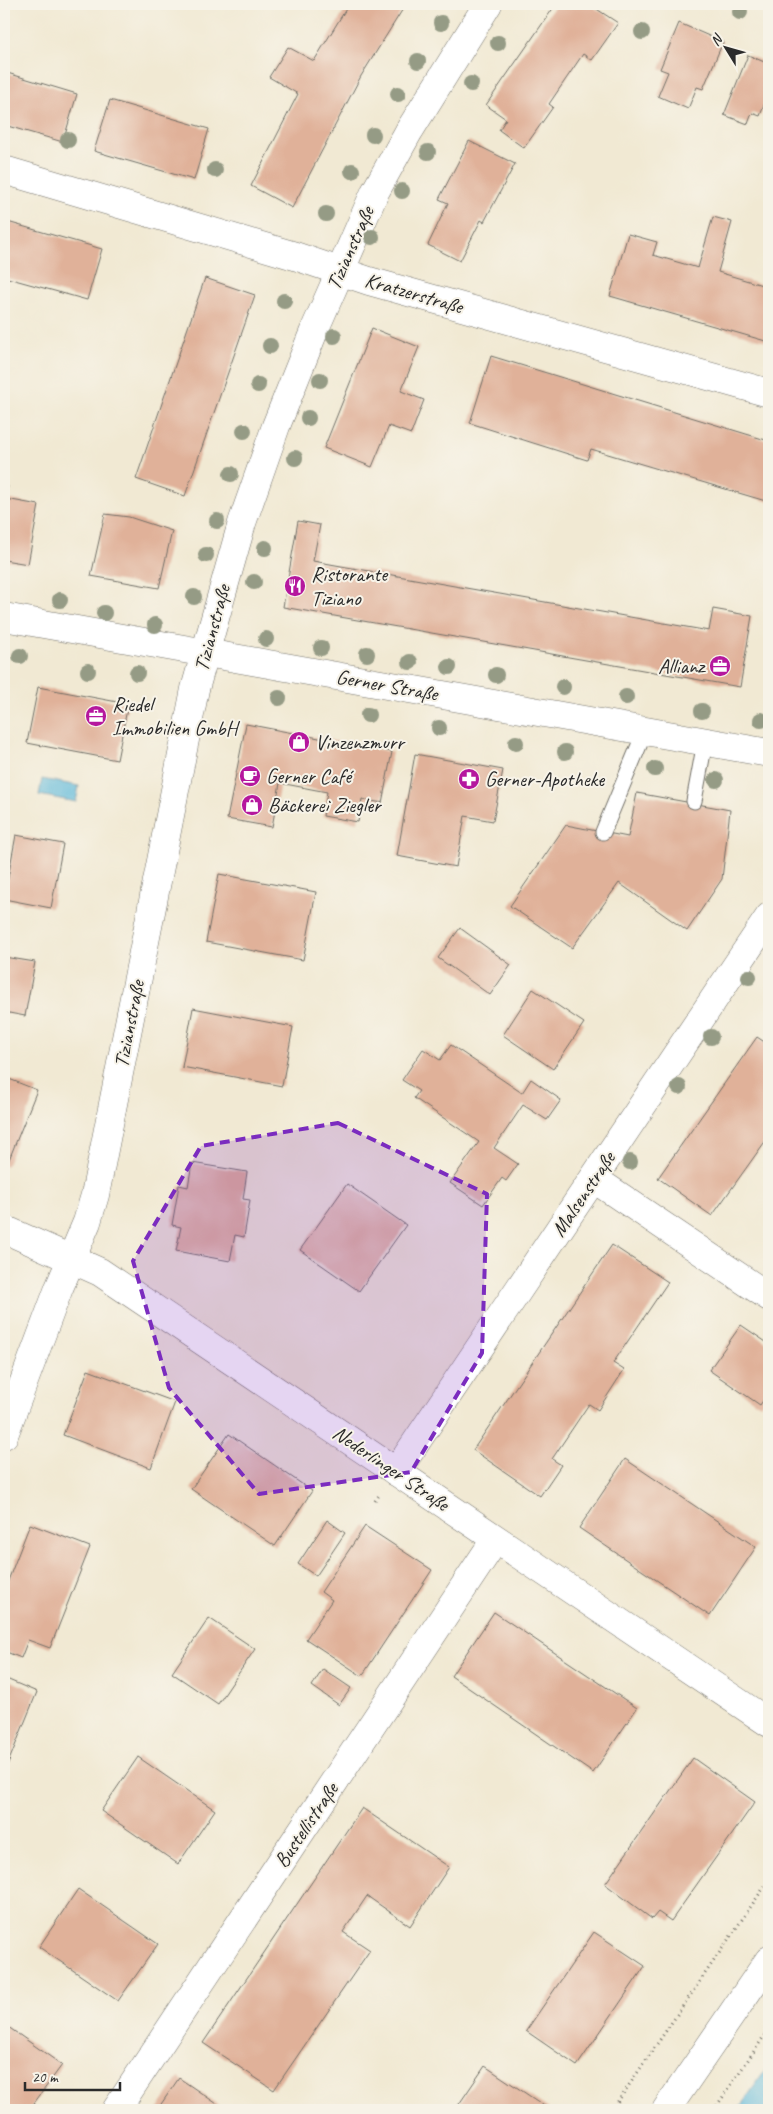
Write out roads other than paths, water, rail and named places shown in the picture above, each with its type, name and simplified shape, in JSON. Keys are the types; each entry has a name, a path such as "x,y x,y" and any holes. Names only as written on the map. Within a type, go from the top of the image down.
{"street":[{"name":"Tizianstraße","path":"4,1435 95,1195 195,689 242,523 276,426 375,192 404,139 488,4"},
{"name":"Kratzerstraße","path":"4,170 340,271 769,393"},
{"name":"Gerner Straße","path":"4,618 769,753"},
{"name":"Malsenstraße","path":"396,1472 769,916"},
{"path":"594,1179 769,1297"},
{"name":"Nederlinger Straße","path":"4,1230 72,1258 100,1272 769,1723"},
{"name":"Bustellistraße","path":"116,2110 495,1540"},
{"path":"666,2110 769,1960"}],"lane":[{"path":"603,832 645,731"},
{"path":"694,801 705,742"}],"water":[{"path":"42,779 79,786 76,802 39,795"},
{"path":"769,2065 769,2110 738,2110"}],"place":[{"name":"Ristorante Tiziano","path":"295,586"},
{"name":"Allianz","path":"720,666"},
{"name":"Riedel Immobilien GmbH","path":"96,716"},
{"name":"Vinzenzmurr","path":"299,742"},
{"name":"Gerner Café","path":"250,776"},
{"name":"Gerner-Apotheke","path":"469,779"},
{"name":"Bäckerei Ziegler","path":"252,805"}]}
